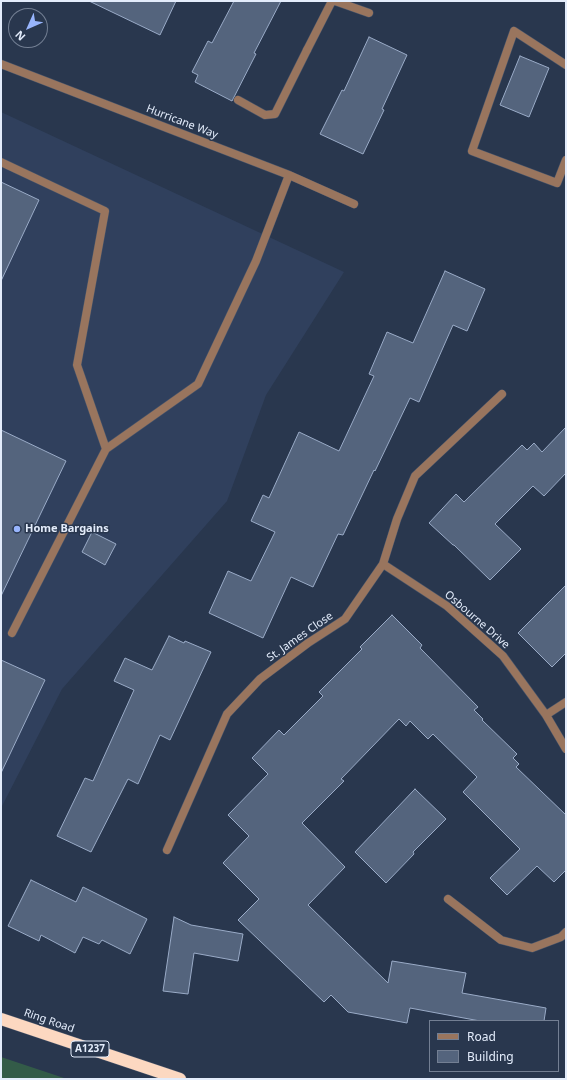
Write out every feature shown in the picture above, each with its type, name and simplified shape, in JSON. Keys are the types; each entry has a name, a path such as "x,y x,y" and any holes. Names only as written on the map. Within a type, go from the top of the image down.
{"highway":[{"name":"Ring Road","path":"1,1019 180,1079"}],"street":[{"path":"238,100 265,115 275,114 332,1"},
{"path":"335,1 369,13"},
{"path":"566,65 514,31 472,151 557,183 566,160"},
{"name":"Hurricane Way","path":"1,64 289,174 354,204"},
{"path":"1,162 105,211 77,365 106,448"},
{"path":"12,633 106,448 198,384 256,261 289,174"},
{"name":"St. James Close","path":"167,850 227,714 260,679 308,643 345,619 383,564 397,519 415,476 502,394"},
{"name":"Osbourne Drive","path":"383,564 447,606 503,656 546,715 566,748"},
{"path":"546,715 566,702"},
{"path":"448,899 501,940 532,948 561,937 566,932"}],"shaded area":[{"path":"1,112 344,272 266,395 227,501 62,689 1,808"}],"green space":[{"path":"1,1057 67,1079 1,1079"}],"building":[{"path":"89,1 176,1 160,35"},
{"path":"234,1 281,1 254,53 256,54 232,101 195,82 198,75 192,72 208,41 212,43"},
{"path":"369,37 407,55 382,109 384,110 363,154 320,134 342,90 344,91"},
{"path":"520,56 549,68 529,117 500,105"},
{"path":"1,182 39,200 1,281"},
{"path":"445,271 485,289 467,331 453,325 419,402 410,398 343,535 338,534 313,587 291,577 263,638 209,613 228,571 251,581 275,532 251,521 263,495 269,498 299,432 339,451 374,376 369,374 387,332 413,343"},
{"path":"566,427 566,473 544,496 533,486 495,524 521,549 490,580 429,523 456,494 464,502 522,445 527,450 534,443 542,452"},
{"name":"Home Bargains","path":"1,430 66,461 1,596"},
{"path":"92,532 116,544 105,565 82,552"},
{"path":"566,585 566,653 552,667 518,633"},
{"path":"392,615 422,645 420,648 478,707 474,710 483,719 482,720 517,754 513,758 519,764 516,767 566,815 566,870 554,882 537,866 507,895 490,878 520,849 463,792 477,777 433,734 428,739 410,721 406,726 399,719 341,779 344,781 302,823 345,867 308,905 388,983 392,961 466,973 462,993 546,1008 544,1020 475,1020 410,1008 407,1023 348,1012 331,995 324,1002 238,920 259,899 223,863 249,836 228,815 268,774 252,758 279,730 284,735 323,696 319,692 362,649 360,647"},
{"path":"169,636 184,643 185,641 211,652 170,740 160,735 138,784 128,779 91,852 57,836 85,778 93,781 134,690 114,681 125,658 152,670"},
{"path":"1,660 45,680 1,773"},
{"path":"415,789 446,819 413,852 414,854 386,883 355,852"},
{"path":"31,880 76,902 83,887 147,919 130,954 102,940 99,944 83,937 75,953 41,935 39,941 8,926"},
{"path":"174,917 191,925 243,934 238,961 194,953 188,994 163,991"}],"place":[{"name":"Home Bargains","path":"17,529"}]}
